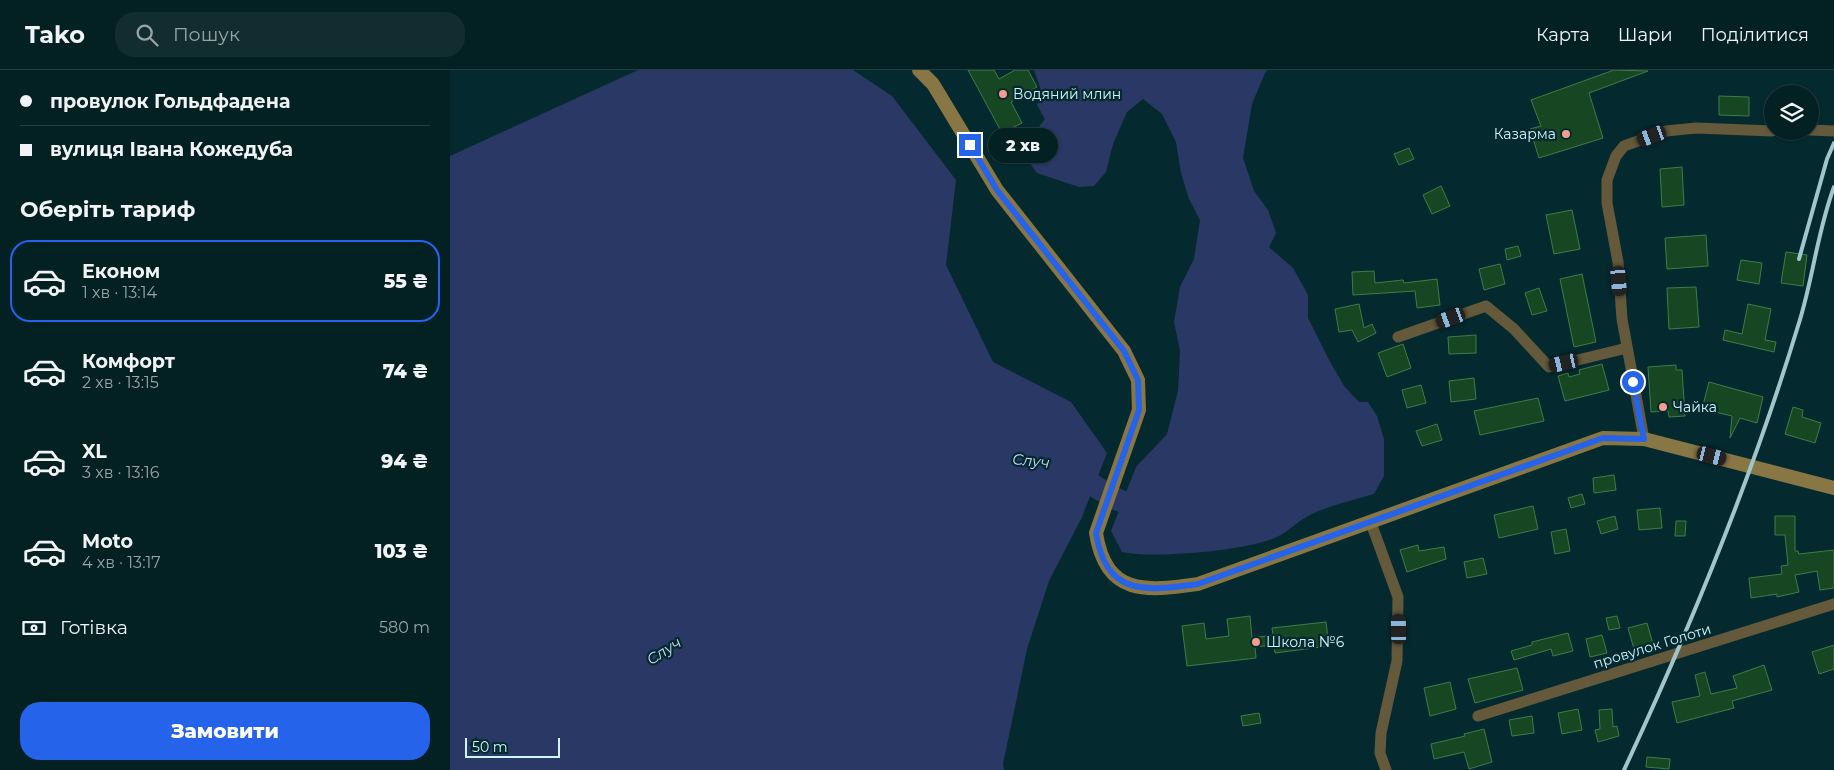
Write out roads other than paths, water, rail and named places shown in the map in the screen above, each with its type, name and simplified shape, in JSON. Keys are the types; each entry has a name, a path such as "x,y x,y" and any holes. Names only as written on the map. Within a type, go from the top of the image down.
{"main road":[{"path":"919,70 933,84 997,190 1124,351 1138,380 1139,410 1096,533 1099,552 1103,560 1108,568 1122,581 1139,588 1158,590 1198,584 1372,523 1603,438 1644,439 1834,488"}],"street":[{"path":"1644,439 1627,348 1618,262 1607,203 1607,180 1616,156 1624,146 1666,131 1696,128 1764,131"},
{"path":"1819,130 1834,130"},
{"path":"1398,337 1486,306 1514,329 1549,366 1627,348"},
{"path":"1372,523 1398,597 1397,661 1381,733 1380,752 1386,770"},
{"name":"провулок Голоти","path":"1478,716 1834,604"}],"water":[{"path":"638,70 853,70 892,96 956,180 946,265 993,362 1071,402 1107,453 1082,517 1049,581 1027,649 1003,764 1004,770 450,770 450,156"},
{"path":"1034,70 1268,70 1252,104 1243,158 1254,191 1268,210 1276,233 1269,247 1293,268 1308,295 1308,318 1344,386 1359,402 1368,402 1377,416 1384,439 1384,476 1374,494 1307,516 1286,532 1263,542 1223,550 1177,554 1155,555 1122,552 1111,531 1136,467 1167,434 1178,391 1180,351 1174,322 1180,287 1194,259 1200,220 1189,199 1181,173 1176,142 1162,114 1143,99 1127,112 1113,144 1106,172 1094,186 1079,187 1037,173 1021,151 1045,119 1037,105 1042,93"}],"waterway":[{"name":"Случ","path":"1069,471 1118,500 1152,511"}],"railway":[{"path":"1799,259 1827,159 1834,143"},
{"path":"1624,770 1673,661 1719,551 1761,439 1803,309 1823,221 1834,187"}],"place":[{"name":"Водяний млин","path":"1003,94"},
{"name":"Казарма","path":"1566,134"},
{"name":"Чайка","path":"1663,407"},
{"name":"Школа №6","path":"1256,642"}]}
